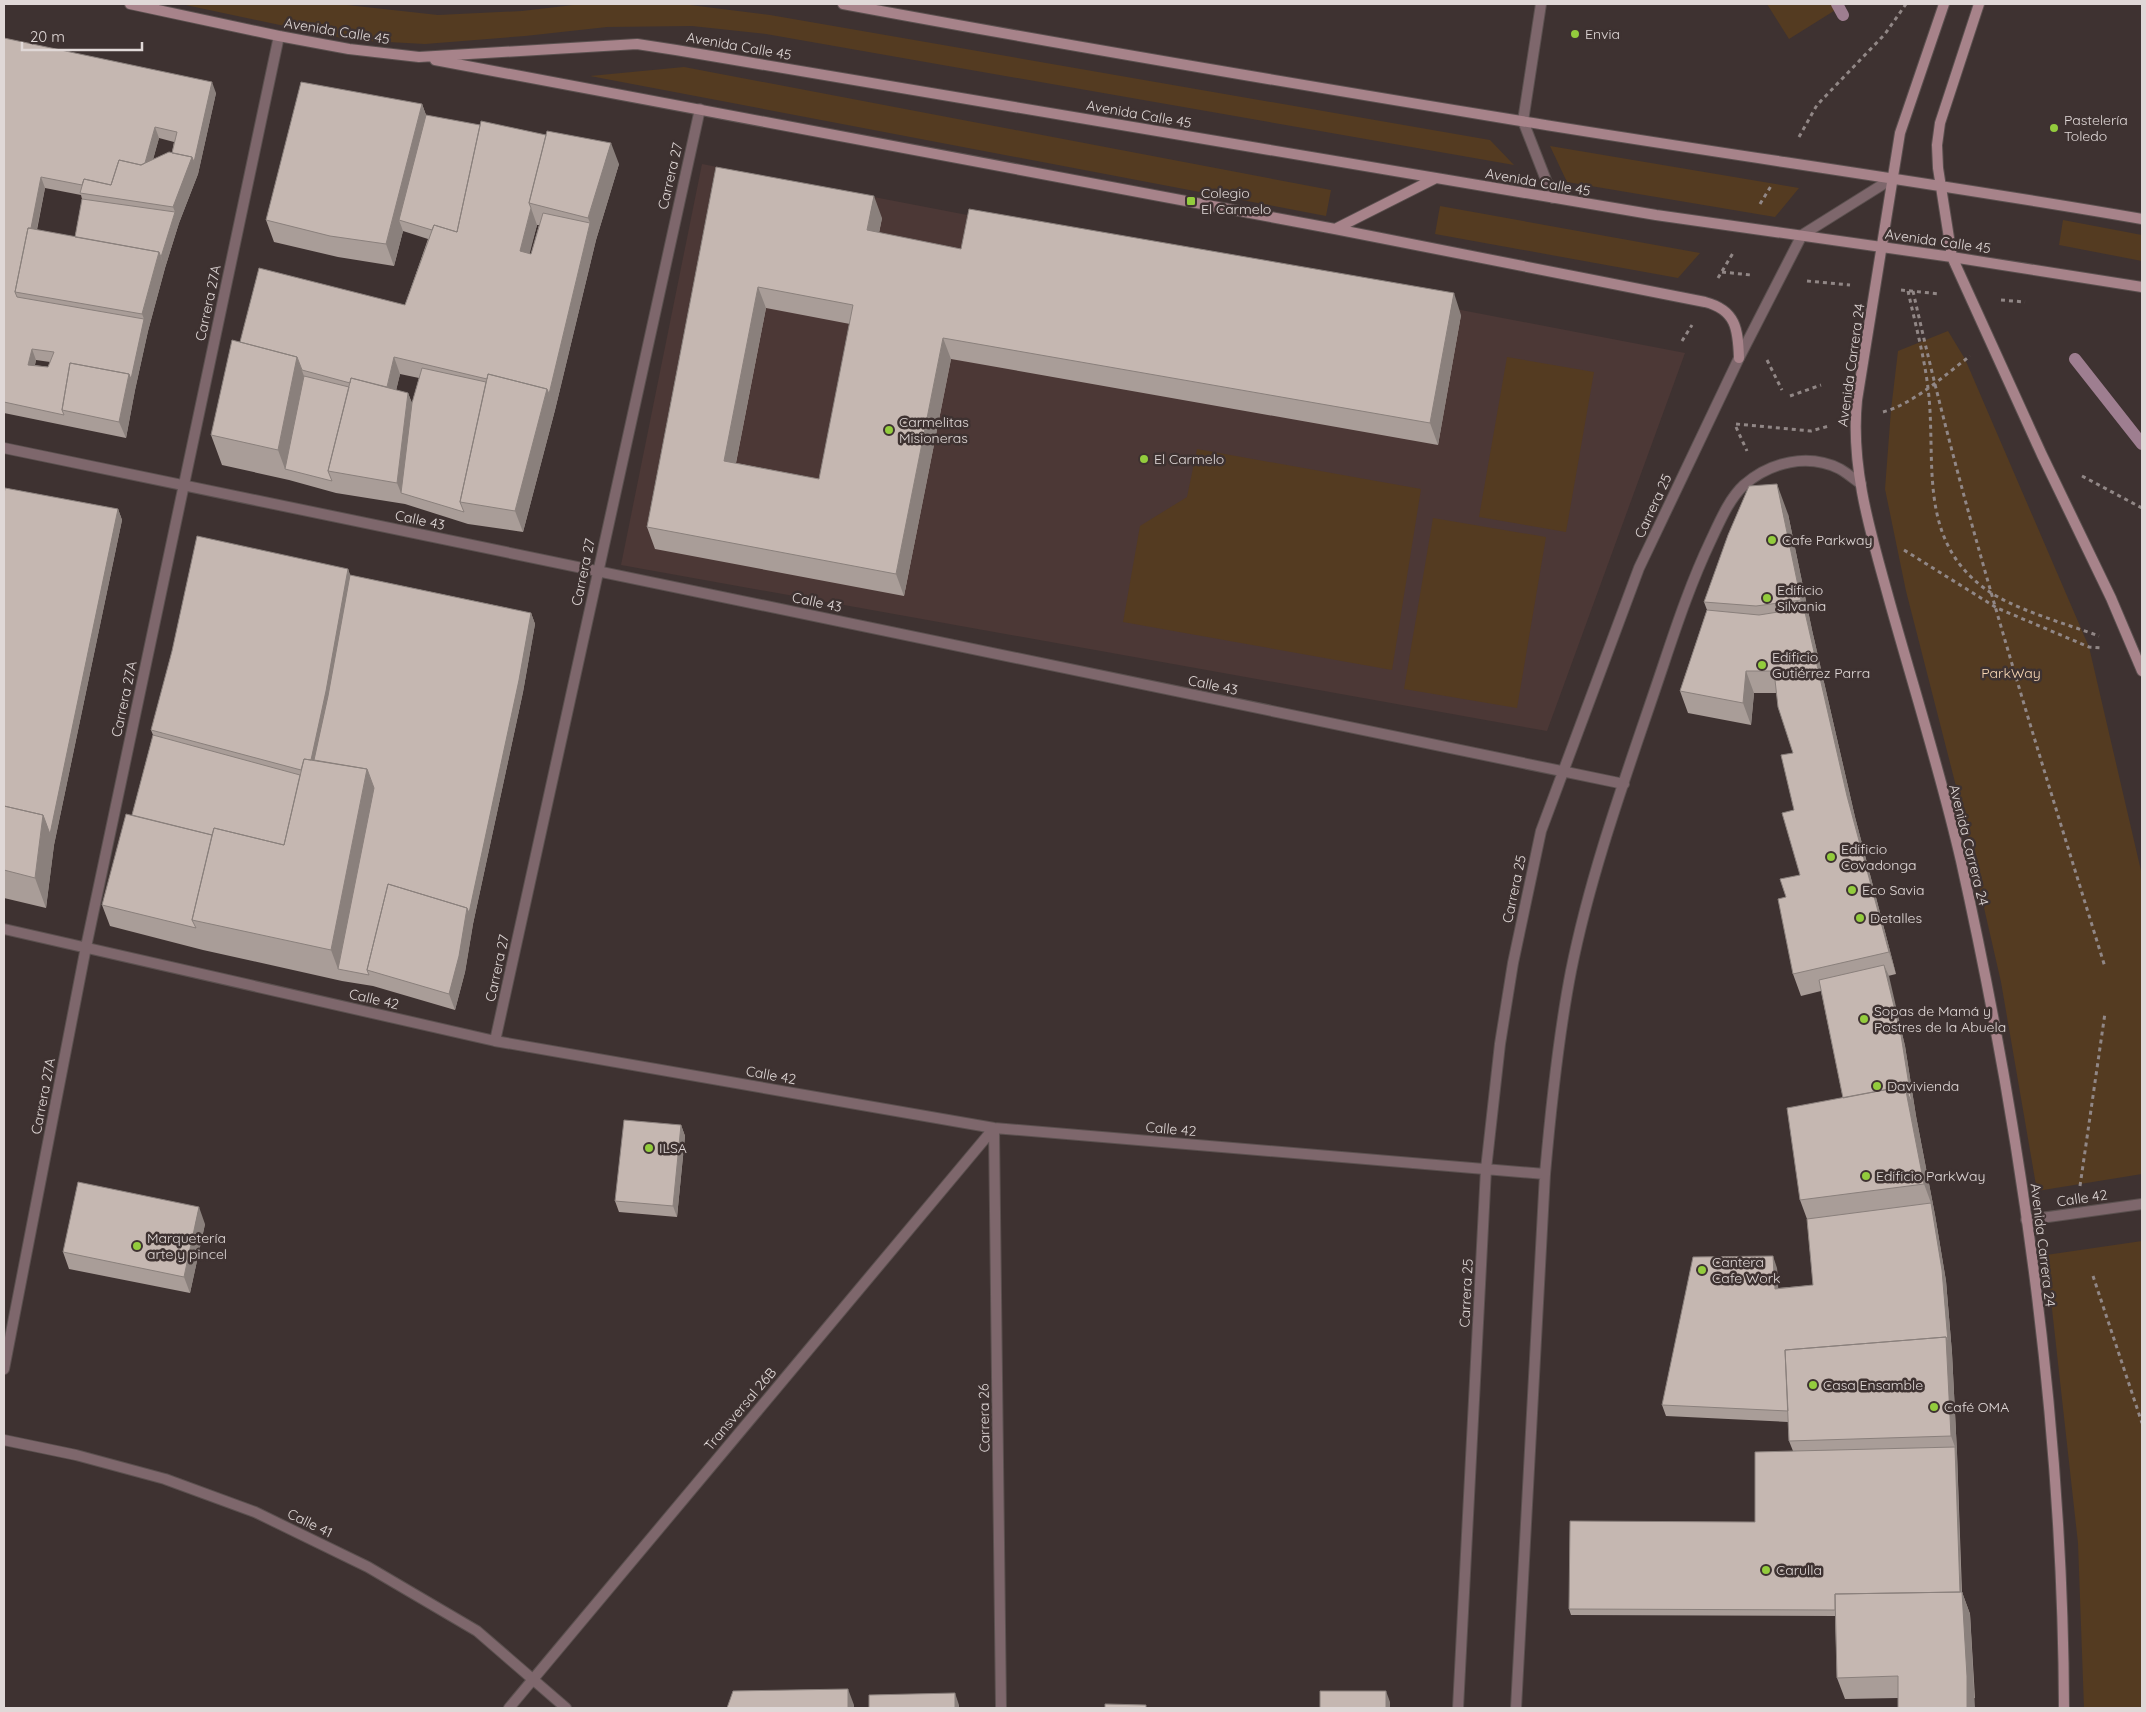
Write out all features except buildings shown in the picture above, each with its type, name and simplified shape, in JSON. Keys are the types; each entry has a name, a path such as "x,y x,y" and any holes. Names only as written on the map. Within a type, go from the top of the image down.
{"main road":[{"name":"Avenida Calle 45","path":"130,4 278,36 349,49 419,57 637,44 1656,215 1952,256 2142,287"},
{"path":"843,4 999,33 1523,121 2142,219"},
{"name":"Avenida Carrera 24","path":"1944,4 1900,133 1855,419 1861,484 1875,550 1961,862 1997,1030 2026,1220 2056,1470 2064,1708"},
{"path":"1979,4 1940,123 1937,157 1952,256 2042,455 2111,598 2142,671"},
{"path":"419,57 1335,229 1712,304 1724,309 1735,324 1738,336 1739,358"},
{"path":"1335,229 1436,178"}],"street":[{"path":"1541,4 1523,121 1552,198"},
{"name":"Carrera 27A","path":"4,1369 86,947 278,36"},
{"name":"Carrera 27","path":"495,1041 700,109"},
{"path":"1802,235 1892,178"},
{"name":"Carrera 25","path":"1458,1708 1486,1170 1500,1044 1513,963 1541,831 1639,568 1739,358 1802,235"},
{"name":"Calle 43","path":"4,448 1624,784"},
{"path":"1516,1708 1545,1174 1552,1088 1571,971 1588,897 1688,591 1722,516 1743,487 1770,468 1804,461 1840,469 1861,484"},
{"name":"Calle 42","path":"4,929 495,1041 994,1128 1545,1174"},
{"name":"Transversal 26B","path":"509,1708 994,1128"},
{"name":"Carrera 26","path":"994,1128 1001,1708"},
{"name":"Calle 42","path":"2026,1220 2142,1204"},
{"name":"Calle 41","path":"4,1440 76,1455 165,1479 255,1512 368,1567 478,1631 566,1708"}],"path":[{"path":"1817,105 1885,34 1906,4"},
{"path":"2105,967 1997,608 1993,594 1934,384 1911,291 1928,388 1930,464 1934,505 1946,540 1962,568 1993,594 2133,650"},
{"path":"1890,410 1934,384 1990,341"},
{"path":"1765,355 1782,390"},
{"path":"1790,396 1821,385"},
{"path":"1750,455 1735,424 1811,431"},
{"path":"2042,455 2142,508"},
{"path":"1875,550 1896,545 1997,608 2089,647 2133,650"},
{"path":"2080,1187 2105,1013"},
{"path":"2093,1276 2142,1423"}],"shaded area":[{"name":"El Carmelo","path":"702,164 1685,353 1547,731 621,565"}],"green space":[{"path":"181,4 338,4 438,15 522,11 582,4 682,4 770,15 1490,140 1514,165 766,34 692,26 607,27 425,44 351,40"},
{"path":"1767,4 1845,4 1789,39"},
{"path":"684,67 1331,190 1326,216 590,76"},
{"path":"1550,146 1799,188 1775,217 1567,182"},
{"path":"1440,206 1700,253 1678,278 1435,234"},
{"path":"2063,220 2142,235 2142,261 2059,245"},
{"name":"ParkWay","path":"1948,331 1965,359 2089,647 2142,875 2142,1174 2037,1191 2001,982 1958,794 1906,591 1885,489 1898,351"},
{"path":"1507,357 1594,372 1566,532 1479,517"},
{"path":"1197,449 1421,489 1392,670 1123,622 1140,526 1187,497"},
{"path":"1433,518 1546,537 1517,708 1404,689"},
{"path":"2142,1241 2142,1708 2084,1708 2078,1543 2046,1255"}],"waterway":[{"path":"1837,4 1843,15"},
{"path":"2075,359 2142,444"}],"place":[{"name":"Envia","path":"1575,34"},
{"name":"Pastelería Toledo","path":"2054,128"},
{"name":"Colegio El Carmelo","path":"1191,201"},
{"name":"Carmelitas Misioneras","path":"889,430"},
{"name":"El Carmelo","path":"1144,459"},
{"name":"Cafe Parkway","path":"1772,540"},
{"name":"Edificio Silvania","path":"1767,598"},
{"name":"Edificio Gutiérrez Parra","path":"1762,665"},
{"name":"Edificio Covadonga","path":"1831,857"},
{"name":"Eco Savia","path":"1852,890"},
{"name":"Detalles","path":"1860,918"},
{"name":"Sopas de Mamá y Postres de la Abuela","path":"1864,1019"},
{"name":"Davivienda","path":"1877,1086"},
{"name":"ILSA","path":"649,1148"},
{"name":"Edificio ParkWay","path":"1866,1176"},
{"name":"Marquetería arte y pincel","path":"137,1246"},
{"name":"Cantera Cafe Work","path":"1702,1270"},
{"name":"Casa Ensamble","path":"1813,1385"},
{"name":"Café OMA","path":"1934,1407"},
{"name":"Carulla","path":"1766,1570"}]}
